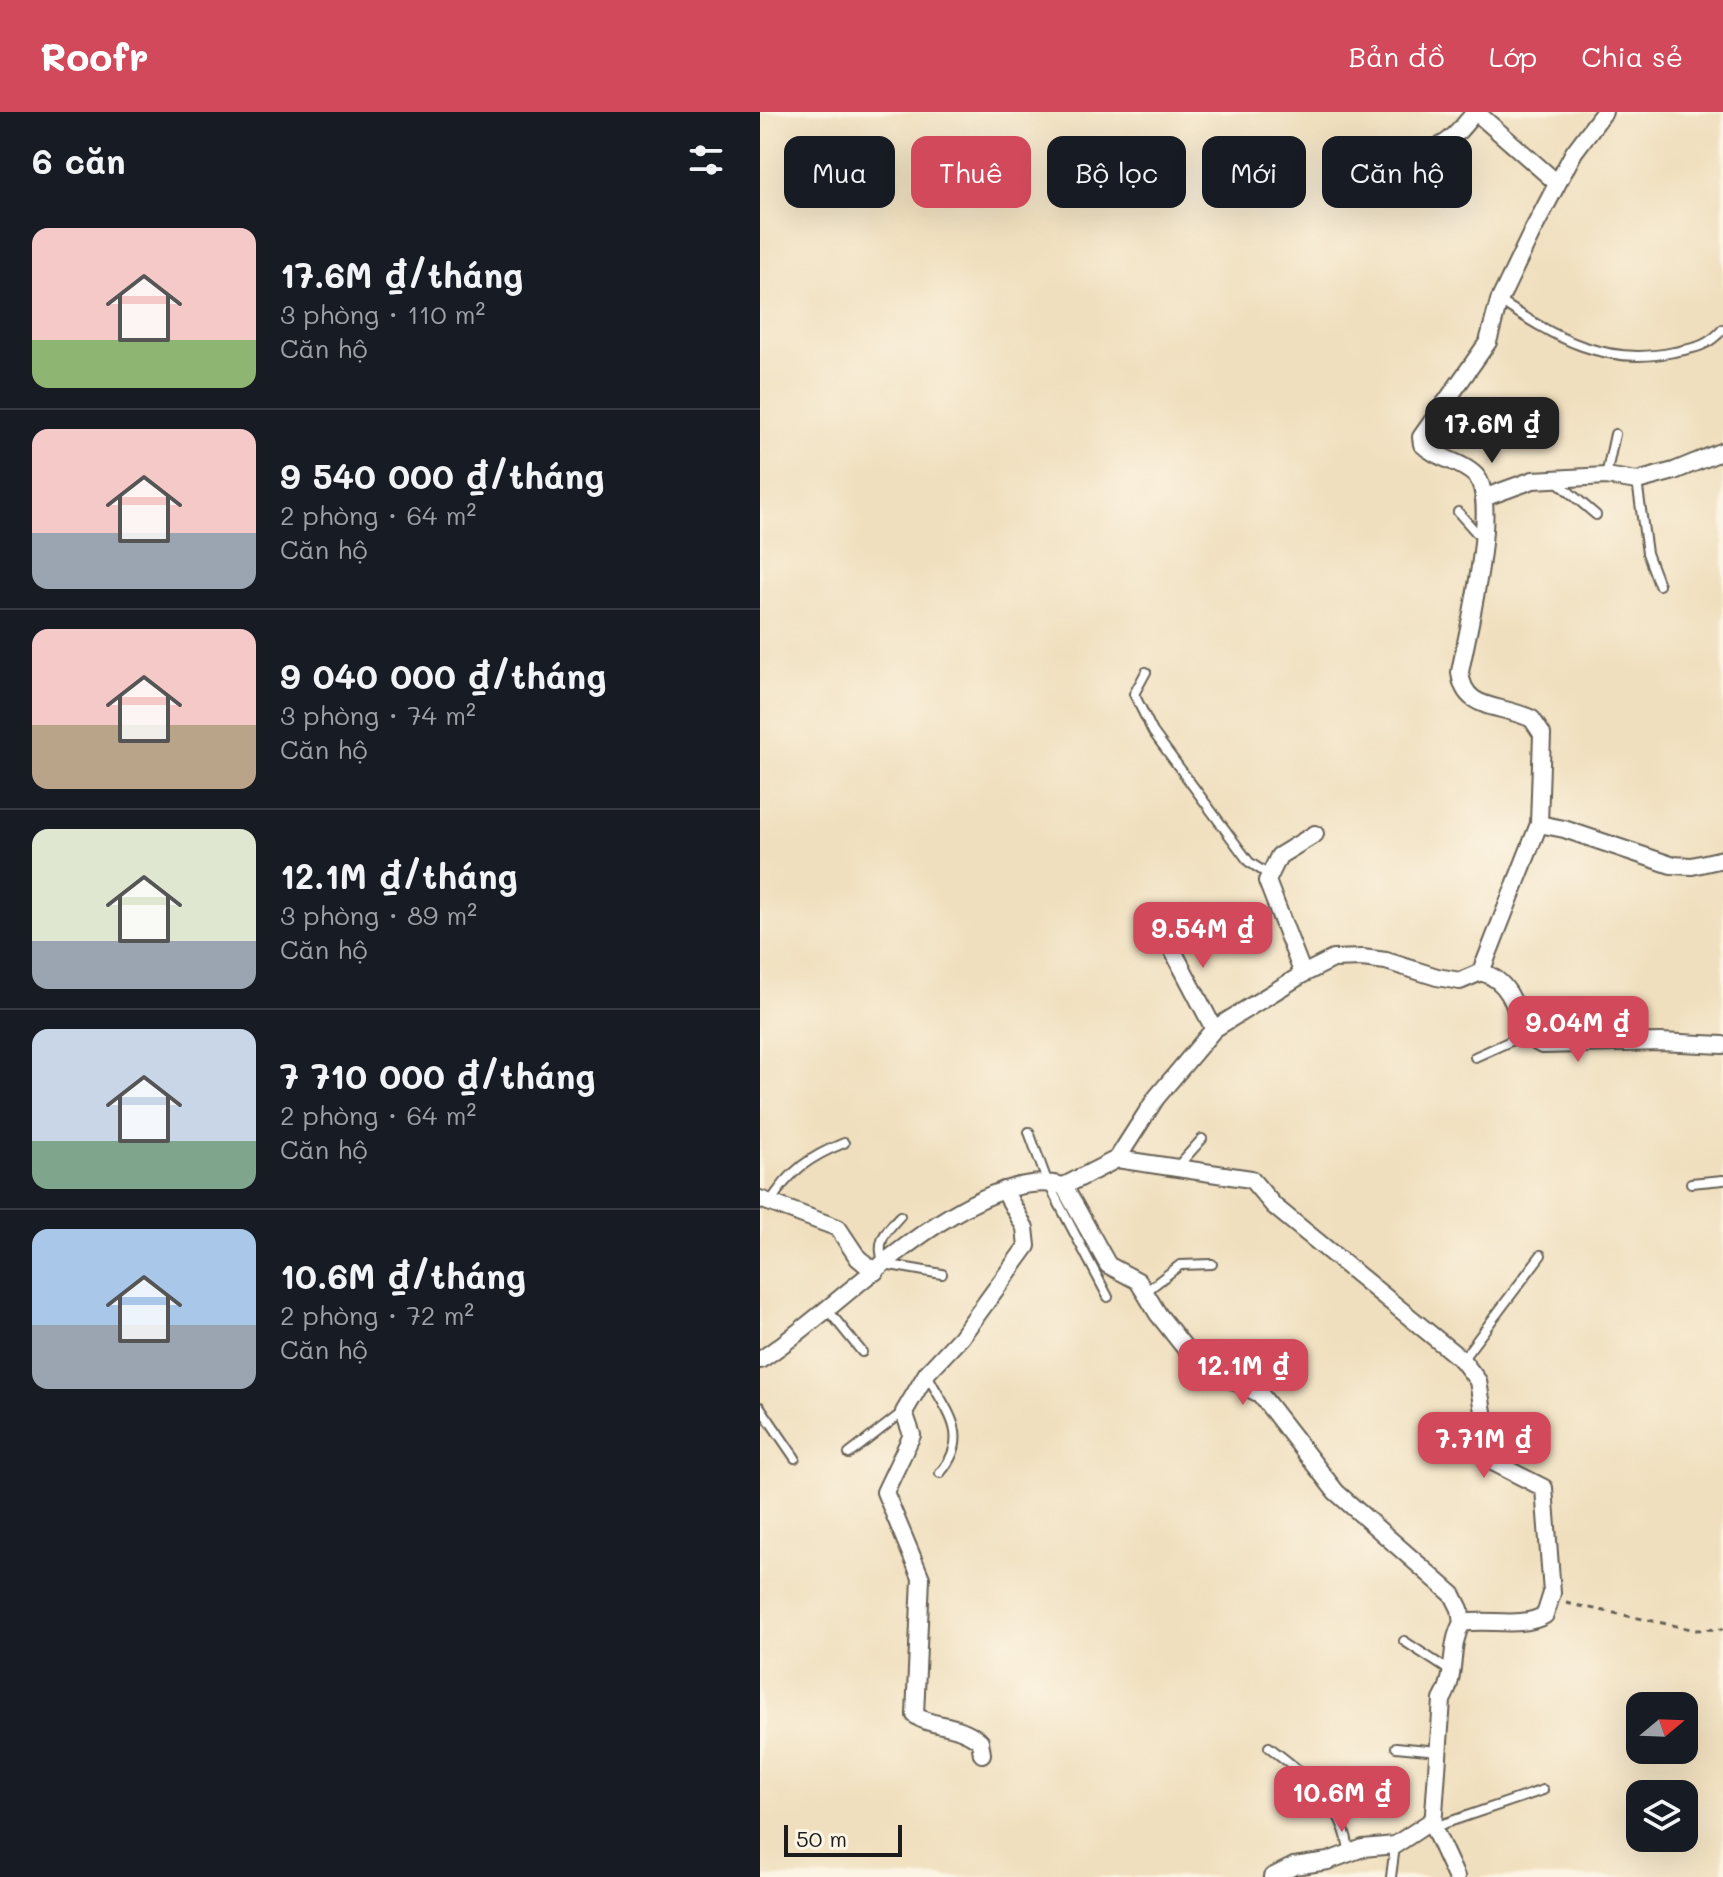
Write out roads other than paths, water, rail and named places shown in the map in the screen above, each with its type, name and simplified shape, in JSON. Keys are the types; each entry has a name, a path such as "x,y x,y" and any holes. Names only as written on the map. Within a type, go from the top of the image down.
{"street":[{"path":"1455,136 1475,112 1557,183"},
{"path":"760,1360 880,1268 986,1194 1047,1181 1064,1186 1117,1159 1156,1098 1214,1029 1303,974 1333,959 1362,958 1386,961 1460,981 1481,972 1539,824 1542,734 1537,723 1521,714 1470,700 1462,689 1460,672 1483,541 1486,497 1473,473 1433,453 1421,441 1488,342 1499,301 1557,183 1574,152 1604,112"},
{"path":"1486,497 1533,480 1606,476 1637,481 1674,471 1723,451"},
{"path":"1539,824 1564,829 1671,865 1692,866 1723,859"},
{"path":"1303,974 1270,895 1269,875 1279,856 1315,834"},
{"path":"1161,928 1214,1029"},
{"path":"1481,972 1501,981 1513,1000 1524,1035 1542,1045 1723,1045"},
{"path":"1117,1159 1251,1179 1274,1206 1462,1360 1478,1381 1491,1461 1544,1488 1550,1601 1545,1615 1527,1622 1481,1619 1462,1623"},
{"path":"1064,1186 1108,1265 1131,1275 1196,1362 1260,1394 1336,1492 1453,1595 1462,1623 1456,1636 1451,1687 1442,1700 1433,1824 1456,1877"},
{"path":"982,1754 980,1741 969,1732 957,1726 920,1720 913,1708 921,1578 885,1492 912,1435 904,1412 927,1373 961,1337 1027,1246 1025,1228 1004,1190"},
{"path":"765,1201 838,1228 858,1258 880,1268"},
{"path":"1272,1877 1294,1866 1328,1861 1349,1852 1395,1845 1433,1824"}],"lane":[{"path":"1499,301 1591,351 1611,356 1636,358 1700,348 1723,329"},
{"path":"1606,476 1615,434"},
{"path":"1553,479 1596,515"},
{"path":"1637,481 1647,553 1659,585"},
{"path":"1458,512 1483,541"},
{"path":"1146,672 1134,694 1147,723 1241,852 1269,875"},
{"path":"1589,1044 1597,1010"},
{"path":"1475,1057 1524,1035"},
{"path":"1029,1132 1047,1181 1108,1297"},
{"path":"1177,1167 1202,1139"},
{"path":"765,1201 801,1164 844,1143"},
{"path":"1691,1183 1723,1180"},
{"path":"900,1216 883,1235 878,1250 880,1268 942,1274"},
{"path":"1462,1360 1541,1255"},
{"path":"1145,1292 1180,1265 1212,1264"},
{"path":"827,1309 862,1352"},
{"path":"927,1373 953,1423 958,1443 953,1458 940,1473"},
{"path":"760,1407 795,1458"},
{"path":"849,1454 904,1412"},
{"path":"1404,1641 1454,1673"},
{"path":"1269,1747 1311,1778 1330,1802 1348,1840 1349,1852"},
{"path":"1396,1747 1438,1751"},
{"path":"1433,1824 1543,1790"},
{"path":"1391,1877 1395,1845"}]}
